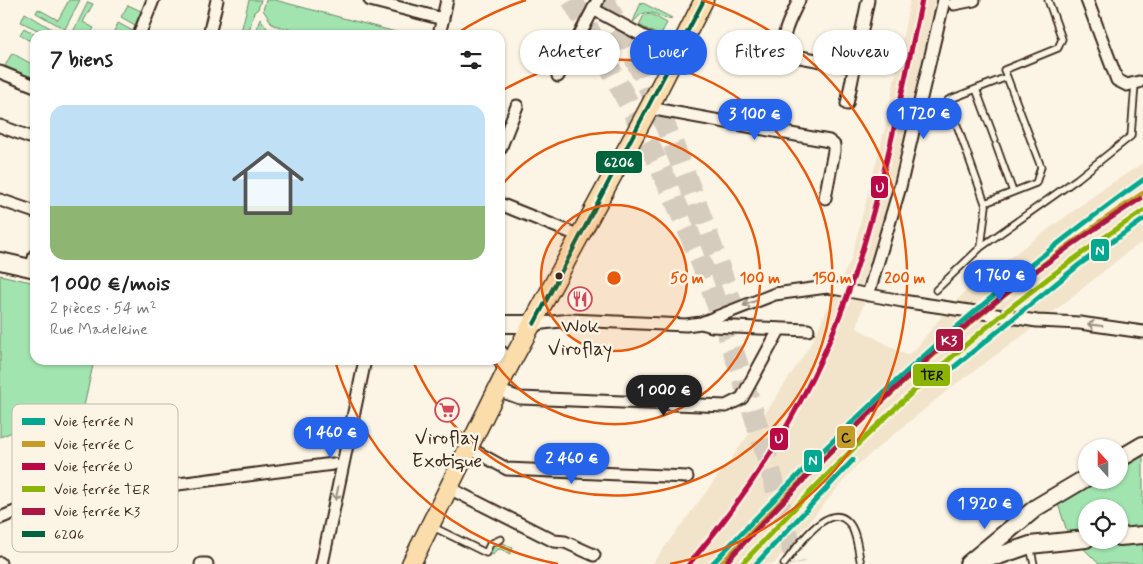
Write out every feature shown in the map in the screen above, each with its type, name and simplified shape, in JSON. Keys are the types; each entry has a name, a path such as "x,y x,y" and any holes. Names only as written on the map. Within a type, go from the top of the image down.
{"main road":[{"path":"688,30 704,0"},
{"path":"410,564 507,370 534,324 666,75"}],"street":[{"path":"141,30 153,0"},
{"path":"210,30 217,0"},
{"path":"370,0 443,19"},
{"path":"440,30 447,0"},
{"path":"798,0 782,42 789,55 813,59"},
{"path":"862,30 868,0"},
{"path":"868,295 900,187 949,2 974,0"},
{"path":"1086,0 1117,80 1127,85 1137,83"},
{"path":"558,76 595,5 636,30"},
{"path":"0,72 30,84"},
{"path":"847,104 853,75"},
{"path":"505,136 517,106"},
{"path":"649,108 829,141 834,146 834,151 825,198"},
{"path":"0,126 30,137"},
{"path":"0,200 30,210"},
{"path":"505,206 580,236"},
{"path":"0,261 30,264"},
{"path":"875,272 886,298"},
{"path":"505,324 534,324 570,320 686,325 701,323 775,294 804,288 832,287 902,301 1037,321 1143,332"},
{"path":"701,323 712,326 808,330"},
{"path":"497,390 520,398 726,406 742,398 779,330"},
{"path":"322,564 364,365"},
{"path":"505,365 507,370"},
{"path":"1128,454 1143,445"},
{"path":"469,448 507,470 688,477"},
{"path":"178,484 333,464"},
{"path":"973,561 1014,524 1037,507 1078,483"},
{"path":"449,488 554,541 565,542 594,555"},
{"path":"0,518 12,513"},
{"path":"1014,524 1030,545"},
{"path":"1128,536 1143,535"},
{"path":"973,561 998,556 1030,545 1078,540"},
{"path":"201,564 207,564"}],"lane":[{"path":"985,202 1036,183 1041,167 1004,70 1058,48 1062,39 1048,0"},
{"path":"981,247 985,202 948,100 1008,78"},
{"path":"936,290 981,247 1077,180 1131,136 1137,83"},
{"path":"976,90 1013,192"},
{"path":"784,564 818,523 830,517 842,518 848,521 861,564"},
{"path":"430,526 486,553 490,544 501,539"},
{"path":"1030,545 1034,564"}],"shaded area":[{"path":"910,0 935,0 911,113 881,226 864,279 856,297 865,299 857,328 906,355 914,351 945,312 971,286 1103,189 1143,163 1143,242 1129,251 1036,326 949,389 856,466 774,564 652,564 771,405 812,342 851,259 885,128 895,75 907,75 907,30 904,30"}],"green space":[{"path":"69,0 80,0 65,29 36,13 38,9 58,20"},
{"path":"249,0 261,0 258,9 254,12 249,30 241,30"},
{"path":"266,0 275,0 388,30 294,30 273,25 263,10"},
{"path":"88,2 93,4 83,22 94,28 93,30 74,30"},
{"path":"641,2 672,18 668,19 652,13 645,13 633,22"},
{"path":"128,5 141,11 135,25 121,17"},
{"path":"25,13 54,30 38,30 21,22"},
{"path":"651,14 667,23 663,30 649,30 639,25 644,15"},
{"path":"260,18 266,30 256,30"},
{"path":"118,23 131,30 114,30"},
{"path":"24,28 30,32 30,41 20,35"},
{"path":"12,53 30,63 30,78 5,66"},
{"path":"0,275 30,282 30,365 93,365 85,404 12,404 12,432 0,437"},
{"path":"1143,456 1143,528 1128,529 1128,499 1078,499 1078,533 1068,534 1058,504 1085,489 1128,489 1128,465"},
{"path":"1143,540 1143,564 1099,564 1084,549 1128,549 1128,541"},
{"path":"503,543 513,548 510,554 501,549 496,550 493,555 488,552 491,546"}],"tunnel":[{"path":"572,0 642,130 702,265 754,413 796,564"},
{"path":"604,0 661,115 693,194 736,315"}],"rail line":[{"name":"U","path":"689,564 716,531 764,463 786,427 825,352 855,273 875,206 922,0"},
{"name":"N","path":"712,564 814,459 918,361 1027,268 1143,180"},
{"name":"C","path":"721,564 820,462 921,366 1028,276 1143,193"},
{"name":"K3","path":"728,560 847,435 941,347 1035,272 1097,227 1140,199"},
{"name":"TER","path":"742,564 836,466 931,375 1033,290 1086,250 1143,211"},
{"name":"N","path":"942,377 1080,264 1143,220"},
{"name":"N","path":"756,564 853,460"}],"transit line":[{"name":"6206","path":"534,324 704,0"}],"place":[{"name":"Wok Viroflay","path":"580,299"},
{"name":"Viroflay Exotique","path":"447,410"}]}
